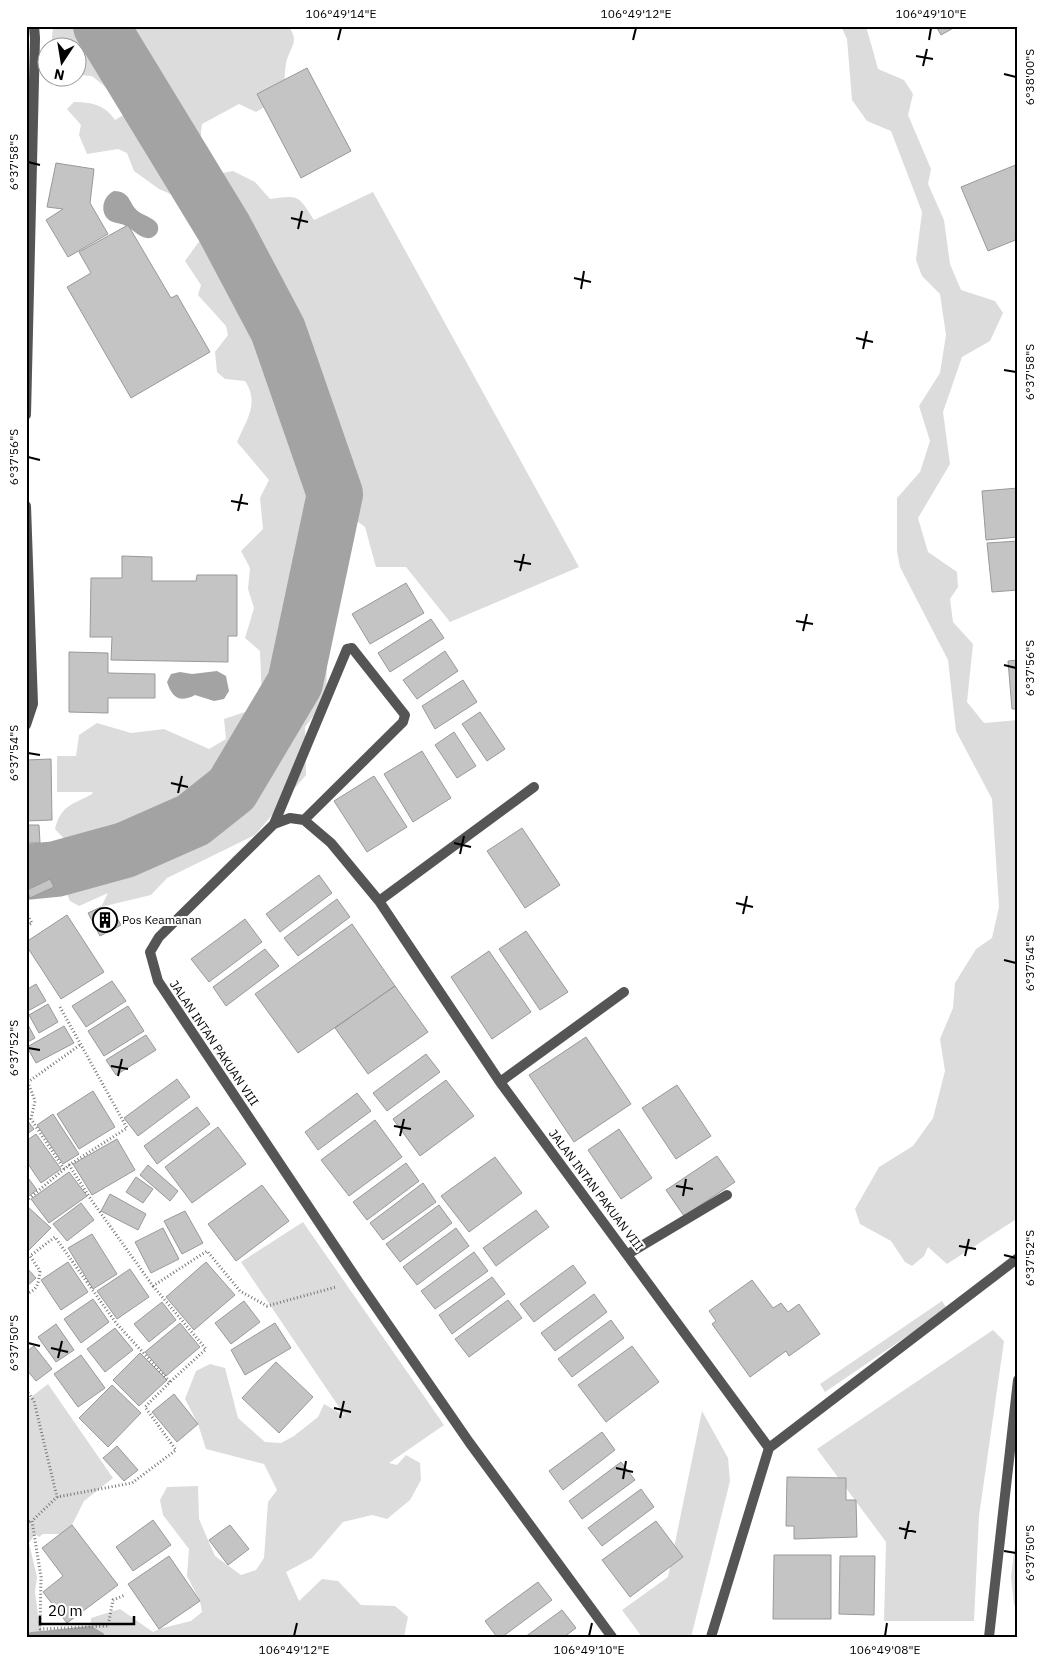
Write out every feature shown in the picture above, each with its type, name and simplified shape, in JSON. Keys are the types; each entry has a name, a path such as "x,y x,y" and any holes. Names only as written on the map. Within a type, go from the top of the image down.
{"street":[{"path":"26,415 34,26"},
{"path":"26,506 33,704 26,725"},
{"path":"352,648 405,715 403,722 304,820 290,818 274,824 347,649 352,648"},
{"path":"379,901 534,787"},
{"name":"JALAN INTAN PAKUAN VIII","path":"304,820 331,843 379,901 500,1082 769,1448"},
{"name":"JALAN INTAN PAKUAN VIII","path":"274,824 159,937 150,952 158,981 358,1281 469,1442 612,1637"},
{"path":"500,1082 624,992"},
{"path":"628,1254 727,1195"},
{"path":"711,1637 769,1448 1018,1258"},
{"path":"989,1637 1018,1380"}],"path":[{"path":"26,912 32,923 26,927"},
{"path":"26,1201 69,1165 127,1128 60,1007"},
{"path":"64,1169 31,1119 35,1100 28,1082 80,1045"},
{"path":"26,1523 32,1521 57,1497 132,1483 176,1450 145,1406 206,1349 153,1286 92,1201 69,1165"},
{"path":"26,1294 34,1291 38,1285 40,1271 30,1256 55,1237 116,1323 170,1382"},
{"path":"153,1286 207,1251 240,1291 268,1306 358,1281"},
{"path":"26,1390 34,1402 57,1497"},
{"path":"32,1521 41,1577 40,1629 108,1626 113,1600 125,1595"}],"shaded area":[{"path":"53,26 288,26 294,36 294,41 286,63 284,96 256,112 239,104 202,124 202,151 209,170 212,175 233,171 255,182 270,199 292,197 297,199 301,201 314,220 373,192 579,567 450,622 406,567 376,567 365,527 342,510 336,544 321,573 336,621 327,663 326,700 305,727 306,775 255,835 167,878 151,895 101,907 108,893 79,906 70,901 56,869 71,854 69,844 55,829 57,821 64,810 93,792 57,792 57,756 76,756 79,735 97,723 131,733 164,729 209,749 226,739 224,719 257,708 262,699 260,651 245,638 254,608 248,589 250,568 241,551 263,529 260,498 269,480 237,442 250,412 251,397 249,389 245,381 225,379 217,372 215,352 228,335 226,326 198,295 201,285 185,261 203,236 200,216 187,201 159,189 134,171 127,153 118,149 87,154 79,135 81,125 67,109 74,102 98,105 115,120 125,114 125,103 92,76 88,76 88,38 52,38"},
{"path":"841,26 866,26 878,69 904,80 913,94 908,115 931,169 928,184 944,220 950,264 961,290 995,301 1003,313 990,341 962,357 943,412 950,464 918,518 928,552 957,572 958,587 950,599 953,622 973,644 967,702 984,723 1018,720 1018,1218 947,1264 928,1247 924,1256 912,1266 905,1262 891,1241 860,1224 855,1209 879,1167 913,1146 933,1118 945,1071 940,1039 953,1008 955,983 976,949 992,938 999,907 992,799 956,731 948,660 900,567 897,551 897,498 920,472 930,441 919,406 940,373 946,335 940,294 922,276 916,260 922,212 891,131 867,121 852,100 847,39"},
{"path":"114,191 127,196 139,212 156,222 158,229 153,237 144,237 127,226 112,222 106,217 103,209 105,200"},
{"path":"217,671 226,676 229,691 224,699 214,701 195,695 185,699 177,698 171,692 167,682 171,674 180,672 192,674"},
{"path":"303,1222 444,1425 389,1463 397,1465 406,1455 420,1463 421,1480 410,1500 387,1519 372,1515 343,1522 312,1558 286,1572 299,1601 322,1579 338,1581 361,1605 395,1606 408,1617 404,1637 94,1637 90,1631 91,1618 120,1609 153,1632 191,1621 202,1612 200,1601 187,1576 189,1549 163,1515 160,1500 167,1487 198,1486 199,1519 215,1556 241,1575 256,1570 264,1558 268,1502 277,1490 264,1464 206,1449 198,1424 185,1399 196,1371 210,1364 225,1368 238,1418 265,1442 281,1443 294,1436 318,1417 324,1404 345,1416 241,1262"},
{"path":"942,1301 947,1309 825,1392 820,1384"},
{"path":"993,1330 1004,1341 979,1516 974,1621 884,1621 886,1542 817,1449"},
{"path":"48,1384 113,1478 84,1501 72,1525 65,1534 43,1534 39,1537 35,1534 29,1543 37,1577 35,1592 40,1629 59,1637 26,1637 26,1401"},
{"path":"702,1411 728,1458 730,1481 691,1637 642,1637 622,1610 668,1577"},
{"path":"1018,1519 1018,1608 1014,1605 1011,1577"}],"building":[{"path":"936,26 957,26 941,35"},
{"path":"307,68 351,151 301,178 257,94"},
{"path":"56,163 94,169 90,203 108,234 68,257 46,220 63,209 47,207"},
{"path":"1018,164 1018,239 988,251 961,187"},
{"path":"128,225 171,298 177,295 210,352 131,398 67,287 91,273 79,252"},
{"path":"1018,488 1018,537 986,540 982,491"},
{"path":"1018,541 1018,590 992,592 987,543"},
{"path":"122,556 152,557 152,581 196,581 197,575 237,575 237,636 228,636 228,662 111,660 112,637 90,637 91,578 122,578"},
{"path":"406,583 424,613 370,644 352,614"},
{"path":"431,619 444,638 390,672 378,653"},
{"path":"445,651 458,671 417,699 403,680"},
{"path":"69,652 108,653 108,673 155,674 155,698 108,698 108,713 69,712"},
{"path":"1018,660 1018,709 1012,709 1008,661"},
{"path":"463,680 477,702 435,729 422,706"},
{"path":"480,712 505,749 487,761 462,724"},
{"path":"454,732 476,766 457,778 435,745"},
{"path":"422,751 451,798 413,822 384,774"},
{"path":"51,759 52,820 26,821 26,760"},
{"path":"374,776 407,827 367,852 334,801"},
{"path":"26,825 39,825 40,843 26,843"},
{"path":"522,828 560,885 525,908 487,851"},
{"path":"319,875 332,893 280,932 266,914"},
{"path":"50,879 54,887 30,898 27,890"},
{"path":"337,899 350,917 298,956 284,938"},
{"name":"Pos Keamanan","path":"101,907 106,915 113,911 121,925 100,936 88,913"},
{"path":"67,915 104,972 61,999 26,945 26,942"},
{"path":"245,919 262,942 209,982 191,959"},
{"path":"352,924 395,986 298,1053 255,994"},
{"path":"526,931 568,992 540,1010 499,949"},
{"path":"265,949 279,966 226,1006 213,987"},
{"path":"489,951 531,1012 492,1039 451,977"},
{"path":"112,981 126,1001 86,1027 72,1006"},
{"path":"36,984 46,1001 26,1012 26,990"},
{"path":"395,986 428,1032 368,1074 335,1028"},
{"path":"48,1004 58,1022 39,1033 29,1015"},
{"path":"128,1006 144,1031 104,1056 88,1031"},
{"path":"26,1021 35,1038 26,1043"},
{"path":"64,1026 74,1043 36,1063 27,1047"},
{"path":"146,1035 156,1050 116,1075 106,1060"},
{"path":"586,1037 631,1104 574,1142 529,1075"},
{"path":"426,1054 440,1072 387,1111 373,1093"},
{"path":"177,1079 190,1097 138,1136 124,1118"},
{"path":"446,1080 474,1116 420,1156 393,1119"},
{"path":"677,1085 711,1136 676,1159 642,1108"},
{"path":"93,1091 115,1127 79,1149 57,1114"},
{"path":"357,1093 371,1111 318,1150 305,1132"},
{"path":"197,1107 210,1124 157,1164 144,1146"},
{"path":"53,1114 79,1154 63,1164 37,1125"},
{"path":"26,1119 34,1129 26,1135"},
{"path":"375,1120 402,1157 349,1196 321,1160"},
{"path":"218,1127 246,1164 192,1203 165,1167"},
{"path":"619,1129 652,1178 621,1199 588,1150"},
{"path":"36,1134 61,1169 41,1183 26,1161 26,1141"},
{"path":"117,1139 135,1170 92,1195 73,1164"},
{"path":"717,1156 735,1182 684,1216 666,1190"},
{"path":"495,1157 522,1193 469,1232 441,1196"},
{"path":"406,1163 419,1181 367,1220 353,1202"},
{"path":"148,1165 178,1191 170,1201 140,1175"},
{"path":"69,1172 87,1196 49,1223 31,1199"},
{"path":"26,1175 37,1190 26,1198"},
{"path":"136,1177 153,1189 143,1203 126,1192"},
{"path":"423,1183 436,1202 383,1240 370,1223"},
{"path":"262,1185 289,1221 236,1261 208,1224"},
{"path":"110,1194 146,1214 138,1230 101,1211"},
{"path":"81,1203 94,1220 67,1241 53,1224"},
{"path":"439,1205 452,1223 400,1262 386,1244"},
{"path":"26,1207 51,1228 26,1253"},
{"path":"536,1210 549,1227 496,1266 483,1248"},
{"path":"185,1211 203,1243 182,1254 164,1221"},
{"path":"163,1228 179,1259 151,1273 135,1242"},
{"path":"456,1228 469,1246 417,1285 403,1267"},
{"path":"92,1234 117,1274 93,1289 68,1248"},
{"path":"474,1252 488,1271 435,1309 421,1291"},
{"path":"68,1262 88,1292 61,1310 41,1280"},
{"path":"206,1262 235,1295 194,1330 166,1297"},
{"path":"573,1265 586,1283 534,1322 520,1304"},
{"path":"26,1267 36,1278 26,1287"},
{"path":"130,1269 149,1297 117,1319 97,1291"},
{"path":"492,1277 505,1294 452,1334 439,1315"},
{"path":"752,1280 773,1308 781,1303 788,1312 799,1304 820,1334 789,1356 786,1351 750,1377 712,1324 716,1321 709,1311"},
{"path":"594,1294 607,1312 555,1351 541,1333"},
{"path":"93,1299 109,1322 81,1343 64,1319"},
{"path":"508,1300 522,1318 469,1357 455,1339"},
{"path":"244,1301 260,1322 231,1344 215,1323"},
{"path":"162,1302 176,1320 149,1342 134,1324"},
{"path":"611,1320 624,1338 572,1377 558,1359"},
{"path":"180,1323 200,1347 166,1376 145,1352"},
{"path":"275,1323 291,1348 245,1375 231,1350"},
{"path":"56,1324 74,1350 56,1362 38,1337"},
{"path":"115,1328 133,1350 105,1372 87,1349"},
{"path":"34,1346 52,1369 36,1381 26,1369 26,1352"},
{"path":"632,1346 659,1382 606,1422 578,1385"},
{"path":"140,1353 167,1380 139,1406 113,1380"},
{"path":"81,1355 105,1388 78,1407 54,1374"},
{"path":"276,1362 313,1397 279,1433 242,1398"},
{"path":"112,1385 141,1413 108,1447 79,1418"},
{"path":"174,1394 198,1424 177,1442 152,1412"},
{"path":"602,1432 615,1450 563,1490 549,1471"},
{"path":"117,1446 138,1470 124,1481 103,1458"},
{"path":"621,1462 635,1480 582,1519 569,1501"},
{"path":"787,1477 846,1478 846,1500 856,1500 857,1537 794,1539 794,1526 786,1526"},
{"path":"641,1489 654,1507 602,1546 588,1528"},
{"path":"153,1520 171,1545 133,1571 116,1547"},
{"path":"656,1521 683,1557 630,1597 602,1560"},
{"path":"72,1525 118,1585 67,1623 43,1592 63,1576 42,1548"},
{"path":"230,1525 249,1549 228,1565 209,1540"},
{"path":"774,1555 831,1555 831,1619 773,1619"},
{"path":"169,1556 200,1601 159,1629 128,1584"},
{"path":"840,1556 875,1556 874,1615 839,1614"},
{"path":"538,1582 552,1600 502,1637 497,1637 485,1621"},
{"path":"562,1610 576,1628 564,1637 525,1637"}],"waterway":[{"path":"26,872 56,869 125,850 193,820 232,789 295,683 335,494 278,330 224,228 101,26"},
{"path":"32,1637 90,1631 100,1637"}],"place":[{"name":"Pos Keamanan","path":"105,920"}]}
